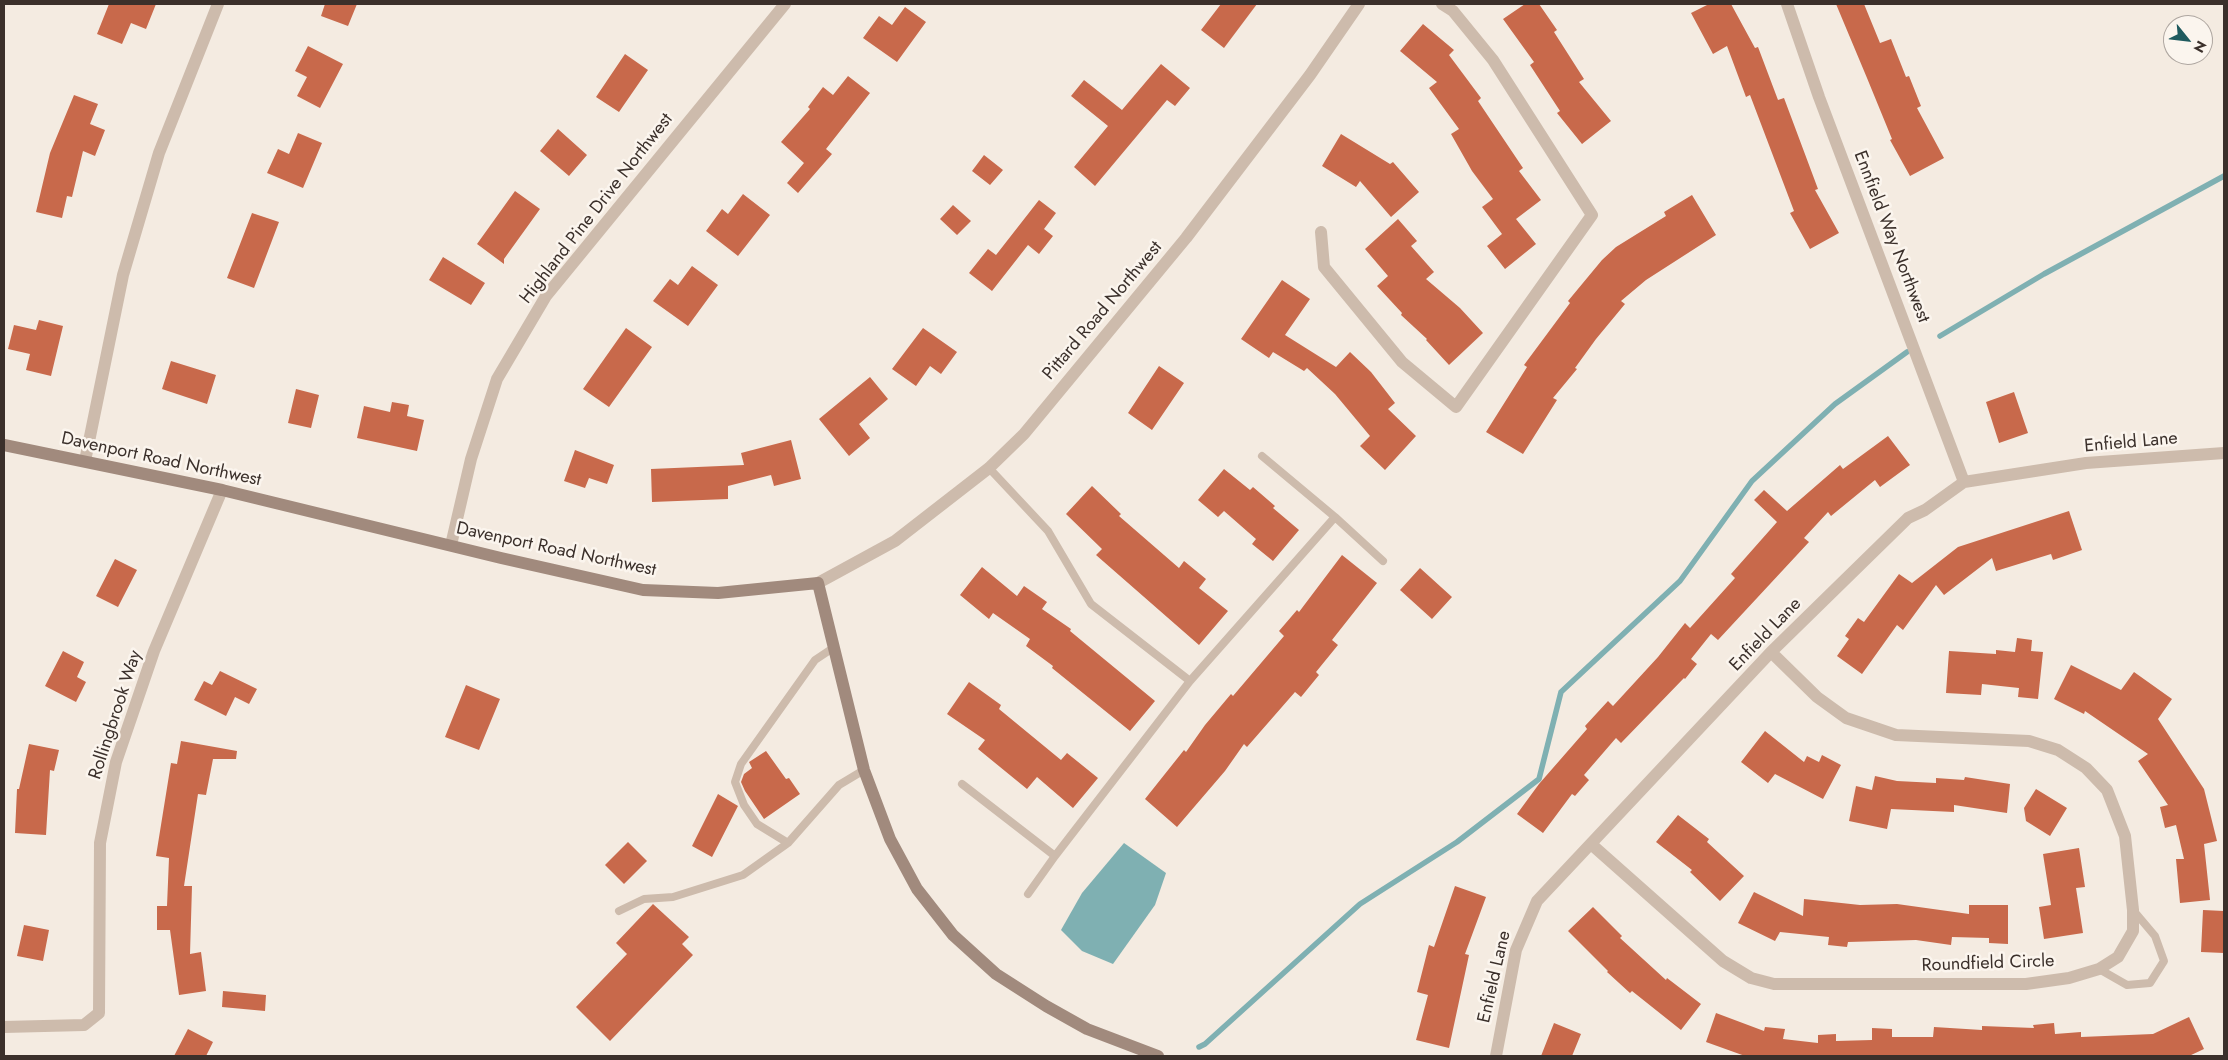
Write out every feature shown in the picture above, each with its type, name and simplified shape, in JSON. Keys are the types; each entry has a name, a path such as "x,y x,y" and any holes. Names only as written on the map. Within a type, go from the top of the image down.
{"street":[{"path":"85,461 123,275 159,153 218,4"},
{"name":"Highland Pine Drive Northwest","path":"451,544 471,459 497,379 546,296 785,4"},
{"name":"Pittard Road Northwest","path":"818,583 895,541 990,468 1024,434 1186,238 1310,75 1359,4"},
{"path":"1321,232 1324,267 1402,362 1456,407 1592,215 1493,60 1452,11 1442,4"},
{"name":"Ennfield Way Northwest","path":"1787,4 1819,97 1964,482"},
{"name":"Davenport Road Northwest","path":"4,445 222,490 451,544 500,558 643,590 718,593 818,583"},
{"name":"Enfield Lane","path":"1496,1056 1516,950 1537,902 1771,652 1908,518 1925,510 1964,482 2086,463 2224,453"},
{"name":"Rollingbrook Way","path":"4,1027 84,1025 99,1013 100,843 116,762 154,652 222,490"},
{"path":"818,583 864,770 876,806 917,889 953,935 996,974 1046,1006 1087,1029 1158,1056"},
{"name":"Roundfield Circle","path":"1591,844 1723,961 1751,978 1766,982 1829,985 2026,984 2069,978 2099,969 2118,957 2133,931 2133,910 2124,836 2107,790 2086,768 2058,750 2028,741 1896,735 1846,718 1817,697 1771,652"}],"lane":[{"path":"1262,456 1335,517 1383,561"},
{"path":"990,468 1048,531 1091,604 1190,681"},
{"path":"1028,894 1055,856 1190,681 1335,517"},
{"path":"788,843 757,824 744,805 735,782 741,764 814,660 833,648"},
{"path":"619,911 644,899 673,897 742,875 788,843 839,785 864,770"},
{"path":"962,784 1055,856"},
{"path":"2099,969 2127,985 2150,983 2164,961 2155,936 2133,910"}],"water":[{"path":"1124,843 1166,873 1155,905 1113,964 1082,951 1061,930 1082,893"}],"building":[{"path":"109,4 156,4 146,29 131,23 122,44 97,34"},
{"path":"325,4 357,4 348,26 321,16"},
{"path":"1221,4 1257,4 1224,48 1201,30"},
{"path":"1525,4 1539,4 1557,30 1554,32 1584,79 1579,82 1611,121 1582,144 1557,113 1560,111 1530,65 1534,62 1503,19"},
{"path":"1709,4 1731,4 1755,48 1758,47 1778,100 1784,98 1818,189 1815,190 1839,233 1810,249 1790,213 1794,211 1750,95 1746,97 1727,46 1713,54 1691,13"},
{"path":"1836,4 1864,4 1880,43 1891,39 1906,77 1909,76 1921,106 1917,108 1944,158 1910,176 1890,140 1892,139"},
{"path":"905,7 926,22 897,62 863,38 879,16 892,25"},
{"path":"1423,24 1454,50 1449,55 1481,98 1478,101 1523,168 1519,171 1541,200 1516,219 1536,244 1505,269 1487,246 1502,234 1482,207 1493,199 1472,171 1451,134 1459,129 1429,88 1437,82 1400,51"},
{"path":"308,46 343,64 320,108 297,96 307,77 295,71"},
{"path":"625,54 648,70 619,112 596,97"},
{"path":"1161,64 1190,88 1175,106 1167,100 1095,186 1074,167 1108,126 1071,96 1084,80 1122,110"},
{"path":"848,76 870,93 826,149 832,154 798,193 787,183 804,163 781,142 810,109 808,107 823,87 833,95"},
{"path":"74,95 98,104 90,124 105,130 95,156 83,151 72,197 67,196 62,218 36,212 50,153"},
{"path":"558,129 587,155 569,176 540,151"},
{"path":"298,133 322,143 303,188 267,173 278,149 289,154"},
{"path":"1341,134 1390,164 1393,162 1419,192 1391,217 1360,181 1356,187 1322,166"},
{"path":"984,155 1003,170 990,185 972,171"},
{"path":"515,191 540,209 504,259 504,264 477,244"},
{"path":"743,194 770,215 738,256 706,231 722,209 728,214"},
{"path":"1692,195 1716,235 1646,280 1621,301 1625,304 1596,339 1575,368 1577,369 1553,398 1557,400 1523,454 1486,432 1527,367 1524,365 1570,303 1568,301 1602,260 1616,247 1666,216 1664,212"},
{"path":"1039,200 1056,213 1044,229 1053,236 1039,254 1028,245 992,291 969,273 988,249 996,255"},
{"path":"953,205 971,221 957,235 940,219"},
{"path":"252,213 279,222 254,288 227,278"},
{"path":"1398,219 1417,241 1411,246 1434,272 1426,279 1460,308 1483,333 1449,365 1427,339 1401,315 1402,313 1377,286 1388,276 1365,249"},
{"path":"443,257 485,283 471,305 429,280"},
{"path":"692,266 718,285 688,326 653,301 670,279 678,285"},
{"path":"1282,280 1310,299 1285,335 1336,367 1350,352 1371,372 1395,403 1388,409 1416,436 1385,470 1360,446 1370,436 1335,394 1307,368 1304,371 1273,352 1269,358 1241,339"},
{"path":"39,320 63,326 51,376 26,370 30,354 8,349 14,325 36,330"},
{"path":"626,328 652,347 609,407 583,389"},
{"path":"923,328 957,352 941,374 930,366 916,386 892,369"},
{"path":"171,361 216,375 207,404 162,389"},
{"path":"1159,366 1184,383 1152,430 1128,413"},
{"path":"870,377 888,399 859,424 870,438 849,456 819,419"},
{"path":"296,389 319,395 311,428 288,423"},
{"path":"2014,392 2028,433 1999,443 1986,402"},
{"path":"392,402 409,405 407,416 424,420 417,451 357,438 364,406 390,412"},
{"path":"1888,436 1910,465 1880,487 1875,480 1831,516 1828,512 1804,538 1809,542 1718,640 1711,634 1691,659 1697,664 1685,679 1621,743 1616,738 1584,775 1589,780 1575,796 1572,794 1543,833 1517,814 1539,784 1587,729 1585,726 1608,701 1613,706 1658,657 1685,623 1690,628 1735,578 1731,574 1777,522 1754,500 1764,490 1787,511 1840,465 1843,469"},
{"path":"791,440 801,479 774,486 771,475 728,486 728,499 652,502 651,469 744,465 741,453"},
{"path":"575,450 614,465 607,484 589,478 585,488 564,481"},
{"path":"1224,469 1250,490 1253,487 1275,506 1273,508 1299,530 1273,561 1252,544 1256,539 1224,511 1218,517 1198,500"},
{"path":"1092,486 1121,514 1119,516 1179,568 1184,561 1206,579 1199,588 1228,611 1199,645 1096,555 1102,549 1066,514"},
{"path":"2069,511 2082,550 2053,560 2051,554 1996,571 1992,558 1944,595 1936,585 1903,630 1897,625 1862,674 1837,656 1849,639 1845,636 1858,618 1864,622 1899,574 1912,583 1958,547"},
{"path":"1342,555 1377,583 1332,640 1338,645 1316,672 1319,675 1301,697 1295,692 1247,747 1244,744 1225,771 1177,827 1145,799 1184,750 1186,752 1205,725 1231,694 1233,696 1284,636 1279,631 1297,610 1299,612"},
{"path":"115,559 137,570 118,607 96,596"},
{"path":"982,567 1017,596 1024,586 1047,602 1042,609 1071,629 1070,631 1155,701 1130,731 1052,668 1053,666 1026,646 1030,639 993,613 989,619 960,595"},
{"path":"1420,568 1452,597 1432,619 1400,590"},
{"path":"2017,638 2032,640 2031,651 2043,652 2038,699 2018,697 2019,688 1982,684 1981,695 1946,693 1949,651 1996,654 1996,650 2015,652"},
{"path":"63,651 84,662 77,677 86,682 76,702 45,686"},
{"path":"2071,665 2121,690 2134,672 2172,699 2158,719 2204,789 2217,841 2204,844 2210,900 2180,903 2176,859 2184,859 2176,825 2165,828 2160,807 2168,805 2138,761 2148,754 2085,711 2084,714 2054,699"},
{"path":"220,671 257,689 249,704 235,697 226,716 194,700 204,681 212,685"},
{"path":"969,682 1001,705 999,709 1061,760 1067,753 1098,778 1073,808 1037,777 1027,789 978,749 985,740 947,714"},
{"path":"466,685 500,699 479,750 445,737"},
{"path":"1765,731 1804,762 1807,756 1819,762 1822,755 1841,765 1823,799 1775,774 1768,783 1741,762"},
{"path":"181,741 237,751 236,759 213,759 206,795 198,794 184,886 192,886 190,954 201,952 206,991 179,995 170,930 157,930 157,906 167,906 169,858 156,856 171,763 177,764"},
{"path":"29,744 59,750 54,771 50,770 46,835 15,833 17,789 19,789"},
{"path":"766,751 786,779 789,778 800,794 764,819 741,782 744,774 752,768 749,762"},
{"path":"1875,776 1897,781 1936,783 1936,778 1964,780 1965,777 2010,784 2007,813 1954,805 1954,812 1891,809 1887,829 1849,821 1856,786 1872,790"},
{"path":"2036,789 2067,808 2050,836 2026,821 2024,808"},
{"path":"718,794 738,806 712,857 692,846"},
{"path":"1678,815 1709,839 1707,842 1744,876 1720,901 1690,872 1692,870 1656,842"},
{"path":"628,842 647,861 624,884 605,865"},
{"path":"2079,848 2085,887 2076,888 2083,933 2044,939 2039,907 2051,905 2043,854"},
{"path":"1455,886 1486,897 1465,954 1469,955 1449,1048 1416,1040 1428,995 1417,992 1429,945 1434,947"},
{"path":"1754,892 1803,916 1804,899 1860,905 1897,904 1969,914 1969,905 2008,905 2008,944 1989,943 1989,938 1952,937 1951,945 1916,940 1848,942 1847,947 1828,945 1829,937 1780,932 1775,941 1738,923"},
{"path":"653,904 689,937 682,944 693,955 610,1041 576,1007 627,954 616,943"},
{"path":"1593,907 1622,936 1620,938 1666,980 1667,978 1701,1004 1681,1030 1632,991 1630,993 1568,931"},
{"path":"2203,910 2224,911 2224,953 2201,952"},
{"path":"24,925 49,930 43,961 17,956"},
{"path":"223,991 266,995 265,1011 222,1007"},
{"path":"1716,1013 1764,1031 1765,1027 1785,1029 1783,1039 1818,1043 1818,1035 1836,1034 1836,1041 1872,1040 1872,1028 1892,1029 1892,1037 1933,1037 1934,1027 1982,1030 1982,1026 2034,1028 2033,1025 2054,1023 2055,1034 2081,1032 2081,1037 2153,1034 2189,1017 2204,1049 2189,1056 1745,1056 1706,1042"},
{"path":"1554,1023 1581,1034 1572,1056 1541,1056"},
{"path":"188,1029 213,1042 206,1056 174,1056"}],"waterway":[{"path":"1940,336 2044,274 2224,176"},
{"path":"1199,1047 1205,1044 1360,904 1457,842 1539,779 1561,692 1680,581 1752,481 1835,404 1907,352"}]}
